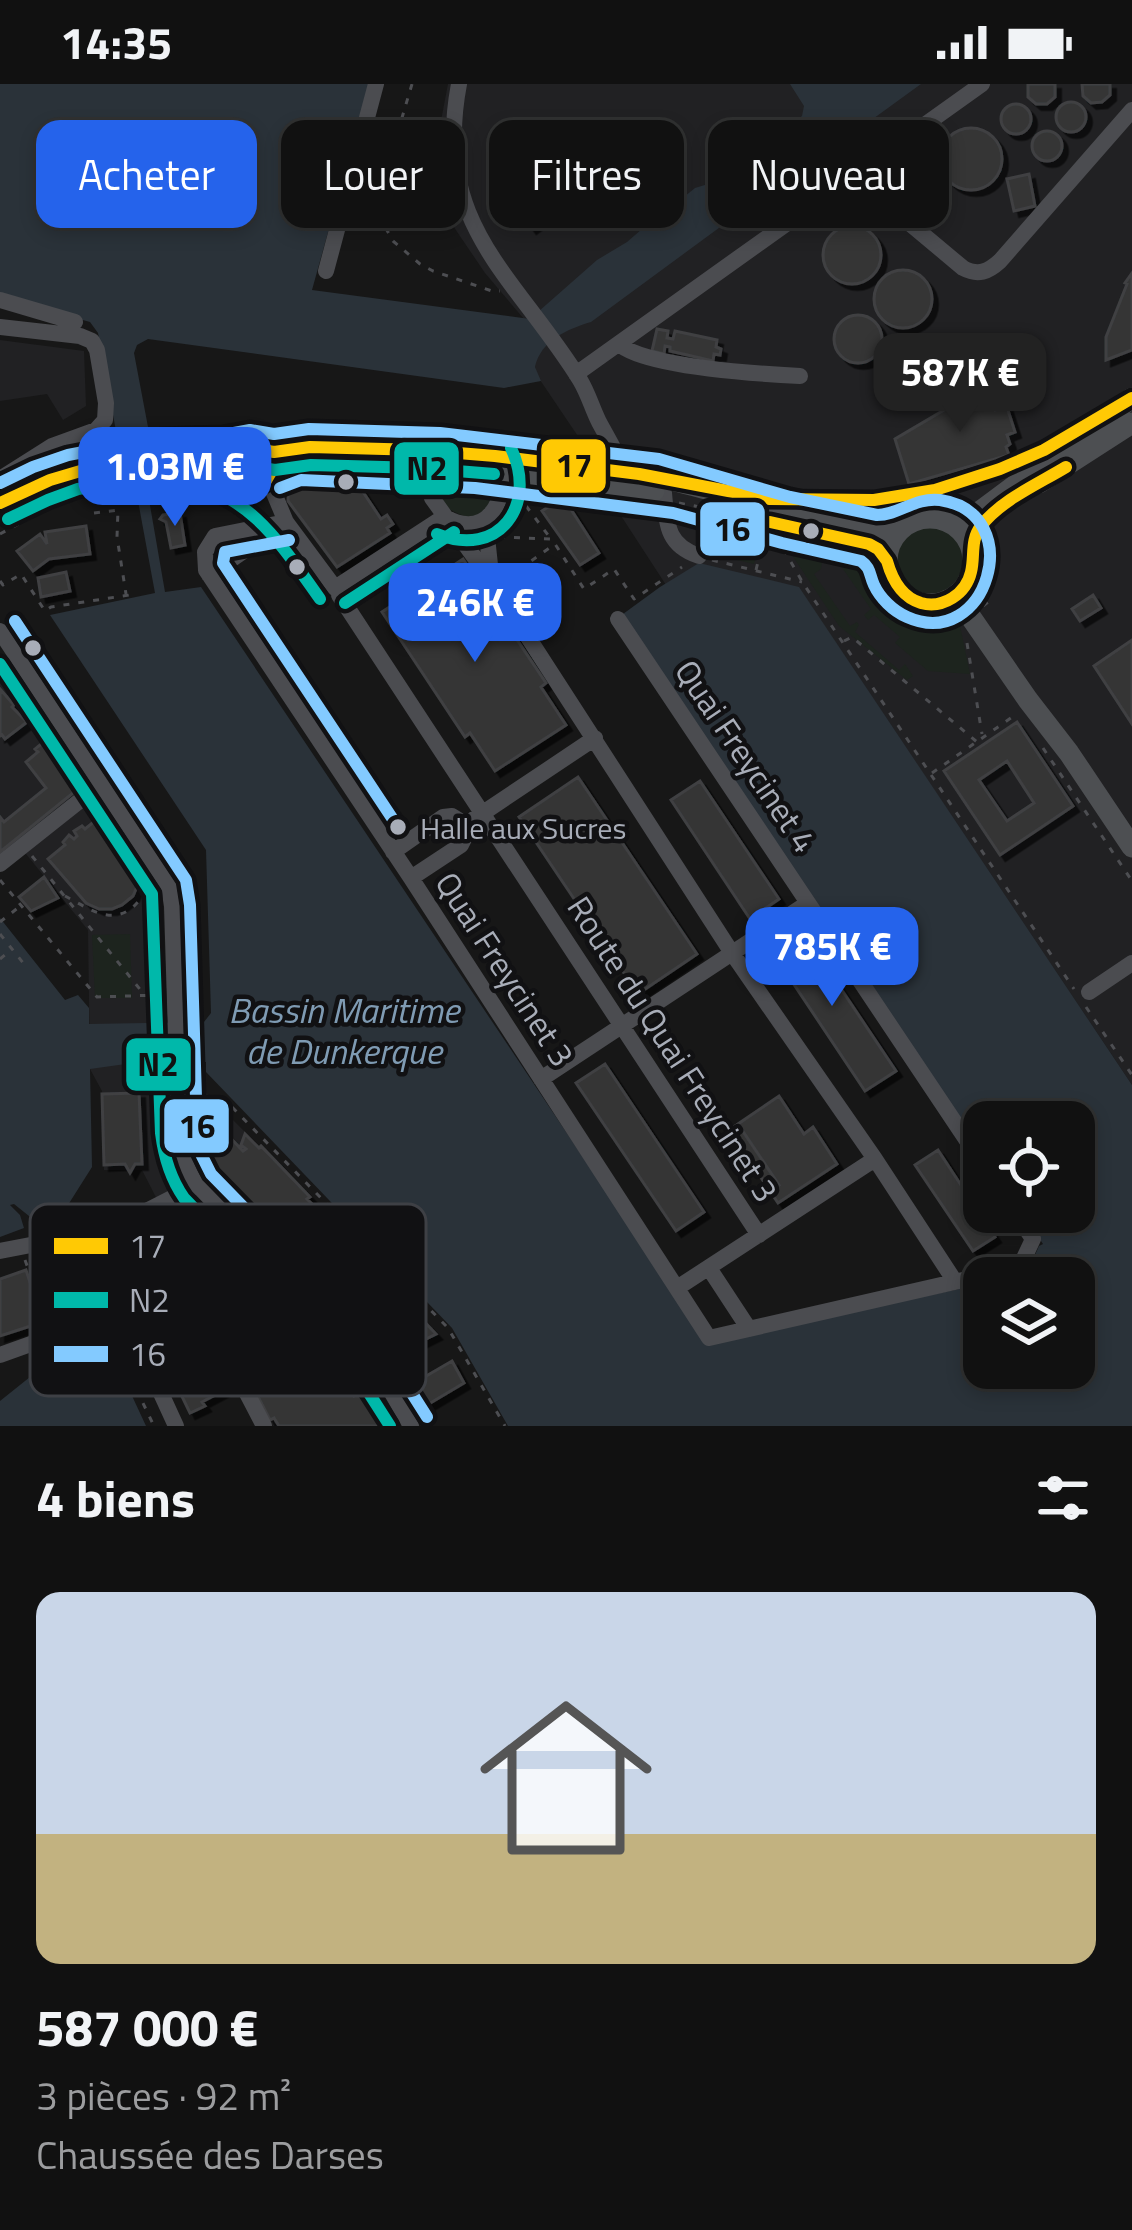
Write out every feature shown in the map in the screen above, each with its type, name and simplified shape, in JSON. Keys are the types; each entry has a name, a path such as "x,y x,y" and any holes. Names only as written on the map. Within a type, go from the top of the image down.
{"main road":[{"path":"0,503 61,476 310,446 457,452 552,474 694,486 776,512 886,534 924,518 961,521 982,511 1128,409"},
{"path":"946,607 965,586 984,522 1128,409"},
{"path":"249,450 269,459 269,475"},
{"path":"239,484 230,465 249,450"},
{"path":"166,462 208,467 256,488 283,465 300,462 434,468 499,465"},
{"path":"0,518 46,495 117,471"},
{"path":"625,480 863,542 878,549 882,564 904,596 925,604 960,606 1070,753 1132,847"},
{"path":"946,520 961,530 972,559 976,600 1042,699 1070,753"},
{"path":"882,564 900,530"}],"street":[{"path":"326,272 376,84"},
{"path":"459,84 454,146 476,232 576,374 625,480"},
{"path":"932,120 982,84"},
{"path":"915,228 963,268 984,272 1000,261 1132,110"},
{"path":"576,374 781,228"},
{"path":"0,300 75,322"},
{"path":"0,327 90,340 97,350 107,409 96,430 52,446 0,479"},
{"path":"619,344 637,355 723,370 800,376"},
{"path":"694,486 806,501 917,494 1023,460 1128,409"},
{"path":"432,498 429,482 434,468 457,452"},
{"path":"444,517 460,525 484,520 502,502 499,465"},
{"path":"397,466 432,498 495,586 732,953 954,1280"},
{"path":"495,586 487,537 502,502 512,487 552,474"},
{"name":"Route du Quai Freycinet 3","path":"269,475 286,522"},
{"name":"Route du Quai Freycinet 3","path":"239,484 286,522 337,591 759,1235"},
{"path":"664,493 673,541 699,556"},
{"path":"337,591 444,517"},
{"path":"286,522 209,575 204,557 215,536 286,522"},
{"name":"Quai Freycinet 3","path":"209,575 709,1338 749,1329"},
{"name":"Quai Freycinet 4","path":"618,619 963,1135"},
{"path":"0,631 164,877 172,906 182,1154 197,1185 215,1204"},
{"path":"463,826 595,738"},
{"path":"0,864 101,783"},
{"path":"393,852 443,818 455,818 463,826 466,835 461,845 411,878"},
{"path":"541,1079 808,903"},
{"path":"1089,992 1132,963"},
{"path":"677,1288 875,1159"},
{"path":"161,1204 197,1185"},
{"path":"709,1268 749,1329 1020,1267 1033,1240 1028,1233"},
{"path":"0,1251 28,1250"},
{"path":"0,1355 30,1344"},
{"path":"162,1396 176,1426"},
{"path":"248,1396 264,1426"},
{"path":"394,1396 411,1426"}],"path":[{"path":"412,84 380,192 378,206 386,229 404,251 434,271 521,299"},
{"path":"502,502 553,542 584,590 614,569 634,599 699,556 803,583"},
{"path":"94,513 118,510 126,596"},
{"path":"713,522 844,548"},
{"path":"988,602 980,584 983,543 994,527"},
{"path":"755,572 765,533"},
{"path":"776,536 1132,1076"},
{"path":"487,537 553,542"},
{"path":"495,586 553,542"},
{"path":"882,564 881,584 901,606 922,614 946,607"},
{"path":"0,581 3,585 21,574 45,611 136,594"},
{"path":"966,633 980,740"},
{"path":"843,642 852,637 980,740"},
{"path":"931,774 1023,710"},
{"path":"24,845 144,995"},
{"path":"64,895 102,915 117,915 131,909 164,877"},
{"path":"0,880 97,997 144,995 174,1002"},
{"path":"0,922 21,906"},
{"path":"0,934 24,964"},
{"path":"0,958 12,949"},
{"path":"178,1102 202,1110 216,1100 232,1107 327,1204"},
{"path":"28,1250 30,1258"},
{"path":"426,1305 448,1328 505,1426"},
{"path":"140,1396 154,1426"}],"shaded area":[{"path":"448,84 1132,84 1132,1085 799,588 666,585 614,505 619,497 538,377 536,358 546,345 485,273 454,228 465,228 465,120 441,120"},
{"path":"0,340 84,351 86,406 63,420 47,394 0,401"},
{"path":"436,480 497,485 486,510 471,518 441,501"},
{"path":"697,521 762,535 754,564 699,551"},
{"path":"931,525 956,535 966,560 956,585 931,595 906,585 896,560 906,535"},
{"path":"782,540 824,547 821,569 814,574 850,626 857,622 855,632 899,670 905,664 913,676 907,680 839,626"},
{"path":"831,548 866,559 893,604 959,621 970,674 928,671 895,643 900,637 874,615 868,620 864,615 871,609 836,559 829,563"},
{"path":"0,656 158,891 166,1063 196,1083 312,1204 159,1204 142,1170 104,1170 102,1091 90,1069 88,930 17,843 0,856"},
{"path":"130,934 132,998 95,998 92,935"},
{"path":"258,1396 377,1396 394,1426 273,1426"}],"water":[{"name":"Bassin Maritime de Dunkerque","path":"0,84 369,84 359,120 281,120 281,228 329,228 312,290 530,319 597,260 643,228 684,228 684,197 708,184 708,228 719,228 591,322 557,337 538,358 535,367 541,381 504,388 148,339 137,345 134,353 159,485 147,488 165,592 201,587 706,1341 963,1288 963,1389 1095,1389 1095,1257 1034,1257 1043,1244 1036,1233 1095,1233 1095,1101 963,1101 963,1124 623,614 699,563 799,587 1132,1085 1132,1426 508,1426 452,1328 426,1301 426,1204 333,1204 206,1072 206,1062 140,1062 90,1069 92,1167 69,1204 30,1204 30,1217 10,1205 24,1228 0,1237 0,918 65,1000 78,995 89,1008 89,1024 204,1022 211,1013 206,850 50,615 155,593 136,490 127,491 98,333 90,322 0,297"},
{"name":"Bassin Maritime de Dunkerque","path":"790,84 921,84 871,120 796,120 804,106"},
{"name":"Bassin Maritime de Dunkerque","path":"30,1377 30,1396 132,1396 146,1426 0,1426 0,1401"}],"building":[{"path":"1028,84 1055,84 1055,97 1047,104 1036,104 1028,97"},
{"path":"1082,84 1110,84 1110,95 1091,103 1083,96"},
{"path":"1071,102 1082,106 1086,117 1082,128 1071,132 1060,128 1056,117 1060,106"},
{"path":"1016,104 1027,108 1031,119 1027,130 1016,134 1005,130 1001,119 1005,108"},
{"path":"971,128 993,137 1002,159 993,181 971,190 949,181 949,137"},
{"path":"1047,131 1058,135 1062,146 1058,157 1047,161 1036,157 1032,146 1036,135"},
{"path":"1029,174 1035,206 1014,211 1007,179"},
{"path":"841,228 863,228 879,244 879,266 863,282 841,282 825,266 825,244"},
{"path":"903,270 924,278 932,299 924,320 903,328 882,320 874,299 882,278"},
{"path":"1132,273 1132,350 1106,360 1106,337"},
{"path":"858,315 875,322 882,339 875,356 858,363 841,356 834,339 841,322"},
{"path":"657,329 668,331 667,338 673,339 675,331 717,340 720,355 714,354 713,361 665,346 664,354 652,351"},
{"path":"1012,370 1019,385 992,400 995,410 1007,407 1015,432 1007,435 1009,455 909,484 895,439"},
{"path":"289,478 355,480 381,519 387,515 393,524 387,528 390,533 337,567 288,501"},
{"path":"563,497 599,553 580,565 542,511"},
{"path":"180,513 185,545 171,548 166,522 160,519"},
{"path":"86,526 90,554 49,559 33,571 17,551 40,534 47,544 45,532"},
{"path":"463,559 546,683 541,687 566,725 495,771 470,733 465,737 382,612"},
{"path":"66,572 70,591 41,597 38,578"},
{"path":"1093,595 1101,608 1080,621 1072,609"},
{"path":"1132,640 1132,724 1094,666"},
{"path":"0,689 27,722 5,739 0,736"},
{"path":"1017,722 1073,806 1000,855 944,771","holes":["1007,761 1034,803 1007,821 979,780"]},
{"path":"46,740 83,785 0,852 0,817 4,822 46,788 26,762"},
{"path":"578,777 697,954 638,994 519,817"},
{"path":"700,781 779,899 750,919 671,800"},
{"path":"101,816 140,870 133,896 112,909 86,903 48,859 69,835 74,839 74,831"},
{"path":"44,877 58,898 31,911 19,897"},
{"path":"799,926 896,1071 865,1091 769,947"},
{"path":"605,1064 704,1212 676,1231 576,1083"},
{"path":"139,1093 142,1164 135,1164 130,1173 125,1164 104,1165 102,1094"},
{"path":"779,1096 804,1134 813,1127 837,1164 778,1203 770,1191 779,1185 738,1124"},
{"path":"211,1122 218,1125 243,1151 245,1134 312,1204 236,1204 207,1174 197,1154 193,1131 204,1139 205,1127"},
{"path":"738,1124 779,1185 770,1191 729,1130"},
{"path":"938,1150 963,1188 963,1233 992,1233 995,1237 973,1251 915,1165"},
{"path":"26,1270 30,1326 0,1336 0,1279"},
{"path":"452,1361 464,1383 422,1408 415,1396 426,1396 426,1376"},
{"path":"182,1396 213,1396 202,1402 205,1406 190,1413"},
{"path":"258,1396 377,1396 394,1426 279,1426 274,1418 270,1420"}],"transit line":[{"name":"17","path":"0,503 50,480 104,464 175,454 310,447 495,456 639,474 770,499 874,500 935,490 1000,469 1044,450 1132,398"},
{"name":"16","path":"0,483 68,455 162,437 309,429 440,433 659,459 790,497 877,515 940,500 967,510 984,529 990,552 987,577 976,599 958,616 935,623 892,608 861,561 673,513 475,488 301,480 280,488"},
{"name":"N2","path":"437,534 479,539 507,522 520,489 511,448"},
{"name":"N2","path":"8,519 78,489 177,472 311,465 494,474"},
{"name":"17","path":"178,468 209,467 250,489 264,484 271,472"},
{"name":"17","path":"887,561 898,586 914,600 937,604 952,598 968,580 981,526 1009,500 1066,467"},
{"name":"N2","path":"181,485 204,488 245,509 278,542 320,599"},
{"name":"17","path":"770,522 869,544 887,561"},
{"name":"N2","path":"345,603 454,532"},
{"name":"16","path":"289,540 225,552 223,563 398,827"},
{"name":"16","path":"15,621 186,880 201,1154 211,1174 240,1204"},
{"name":"N2","path":"0,664 152,894 161,1133 175,1183 190,1204"},
{"name":"N2","path":"371,1396 390,1426"},
{"name":"16","path":"414,1396 427,1417"}],"place":[{"name":"Halle aux Sucres","path":"398,827"}]}
